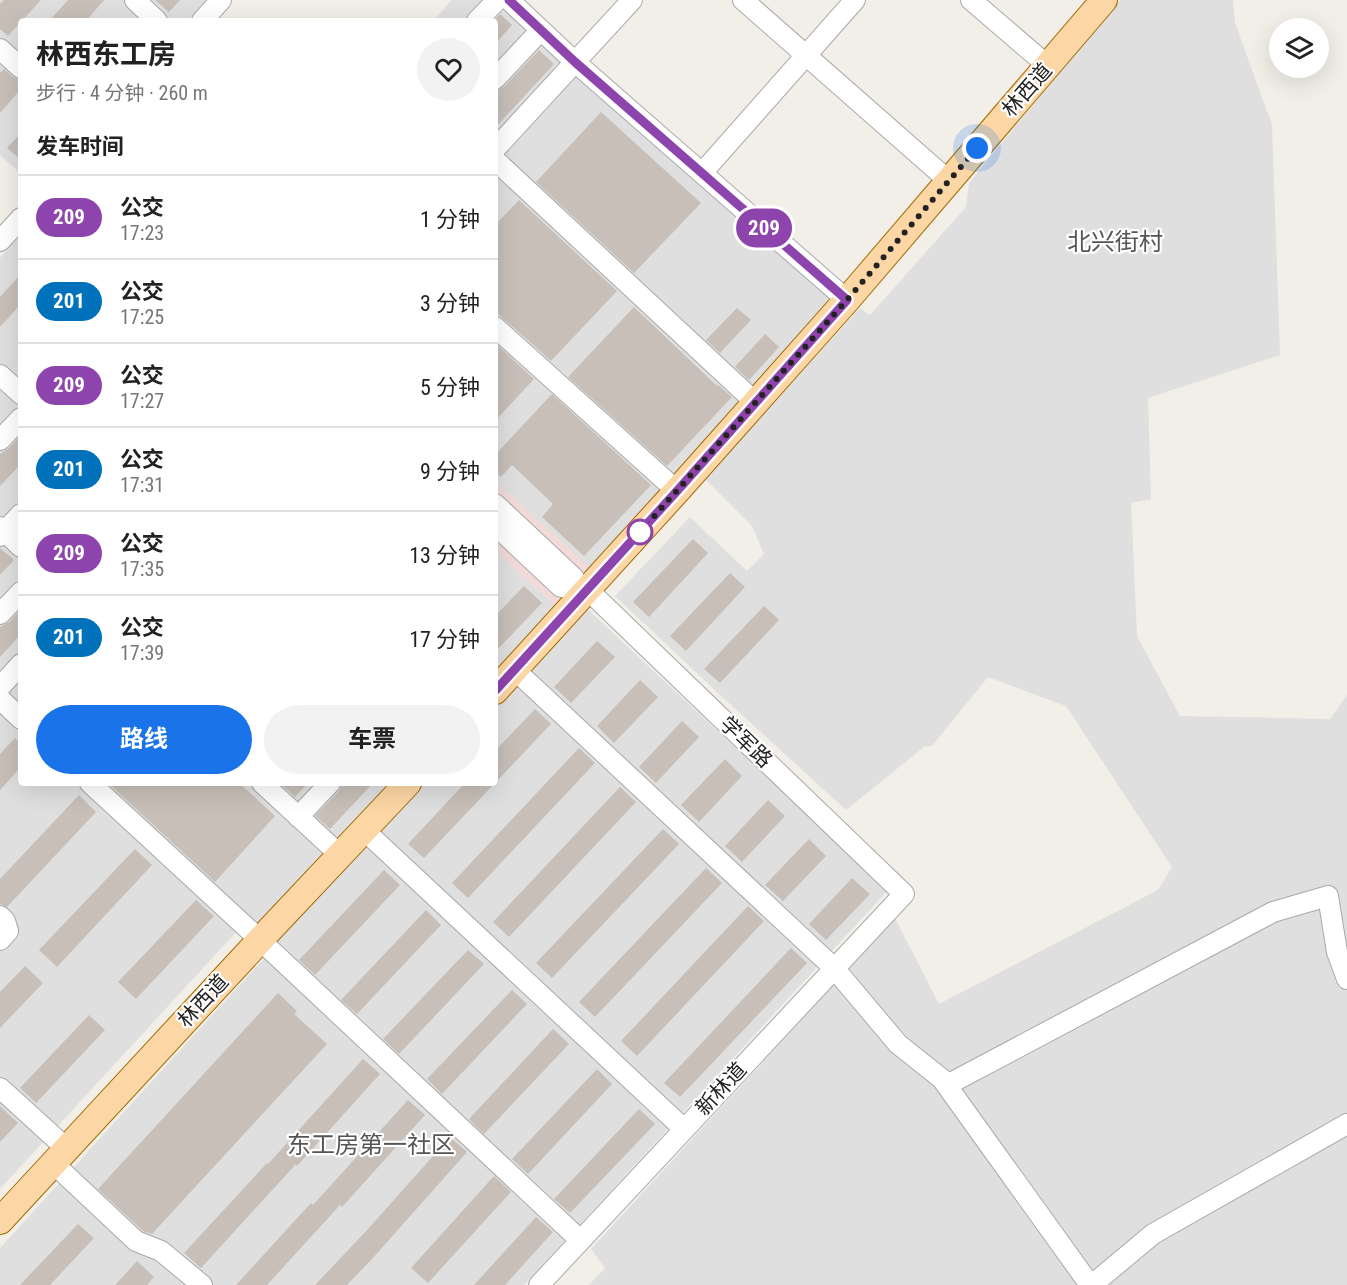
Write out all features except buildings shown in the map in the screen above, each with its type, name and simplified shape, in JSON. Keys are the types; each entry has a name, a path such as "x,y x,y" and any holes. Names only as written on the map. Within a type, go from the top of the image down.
{"main road":[{"name":"林西道","path":"498,688 515,670 580,587 677,491 847,300 1104,0"},
{"name":"林西道","path":"0,1221 405,786"}],"street":[{"path":"135,0 154,18"},
{"path":"205,18 221,0"},
{"path":"480,18 497,0"},
{"path":"508,0 575,62 847,300"},
{"path":"498,146 632,0"},
{"path":"743,0 949,181"},
{"path":"702,173 855,0"},
{"path":"971,0 1048,66"},
{"path":"498,76 541,30"},
{"path":"0,49 18,65"},
{"path":"498,163 756,403"},
{"path":"0,241 18,223"},
{"path":"498,330 677,491"},
{"path":"0,375 18,391"},
{"path":"0,440 18,421"},
{"path":"498,507 574,578 580,587"},
{"path":"18,517 2,532 18,545"},
{"path":"498,528 561,587 580,587"},
{"name":"学军路","path":"580,587 904,894"},
{"path":"0,615 18,595"},
{"path":"0,687 18,667"},
{"path":"515,670 834,968 898,1044 942,1079 1091,1285 1153,1234 1347,1124"},
{"path":"0,699 18,716"},
{"path":"93,786 580,1240"},
{"path":"265,786 340,855"},
{"path":"298,817 327,786"},
{"path":"364,830 684,1130"},
{"name":"新林道","path":"539,1285 904,894"},
{"path":"947,1085 1273,912 1328,896 1337,951 1347,980"},
{"path":"0,916 5,921 8,931 0,940"},
{"path":"0,1088 136,1241 161,1251 202,1285"}],"shaded area":[{"path":"0,0 207,0 191,18 18,18 18,171 0,155"},
{"path":"452,0 507,0 833,299 568,591 888,890 524,1285 0,1285 0,1248 266,956 238,930 0,1189 0,258 18,238 18,786 498,786 498,18 436,18"},
{"path":"1120,0 1233,0 1235,23 1272,125 1280,355 1148,398 1151,499 1131,503 1137,636 1180,716 1330,719 1347,695 1347,1285 589,1285 605,1268 591,1249 895,918 939,1004 1158,890 1172,867 1066,706 988,677 932,746 924,747 846,810 615,596 690,517 747,571 764,554 752,526 705,479 860,308 870,315 966,207 969,183"},
{"path":"498,484 589,567 555,605 498,554"}],"bus line":[{"name":"209","path":"498,688 847,300 575,62 509,0"}],"district":[{"name":"北兴街村","path":"1115,242"},
{"name":"东工房第一社区","path":"371,1145"}],"route":[{"path":"640,532 847,300 977,148"}]}
